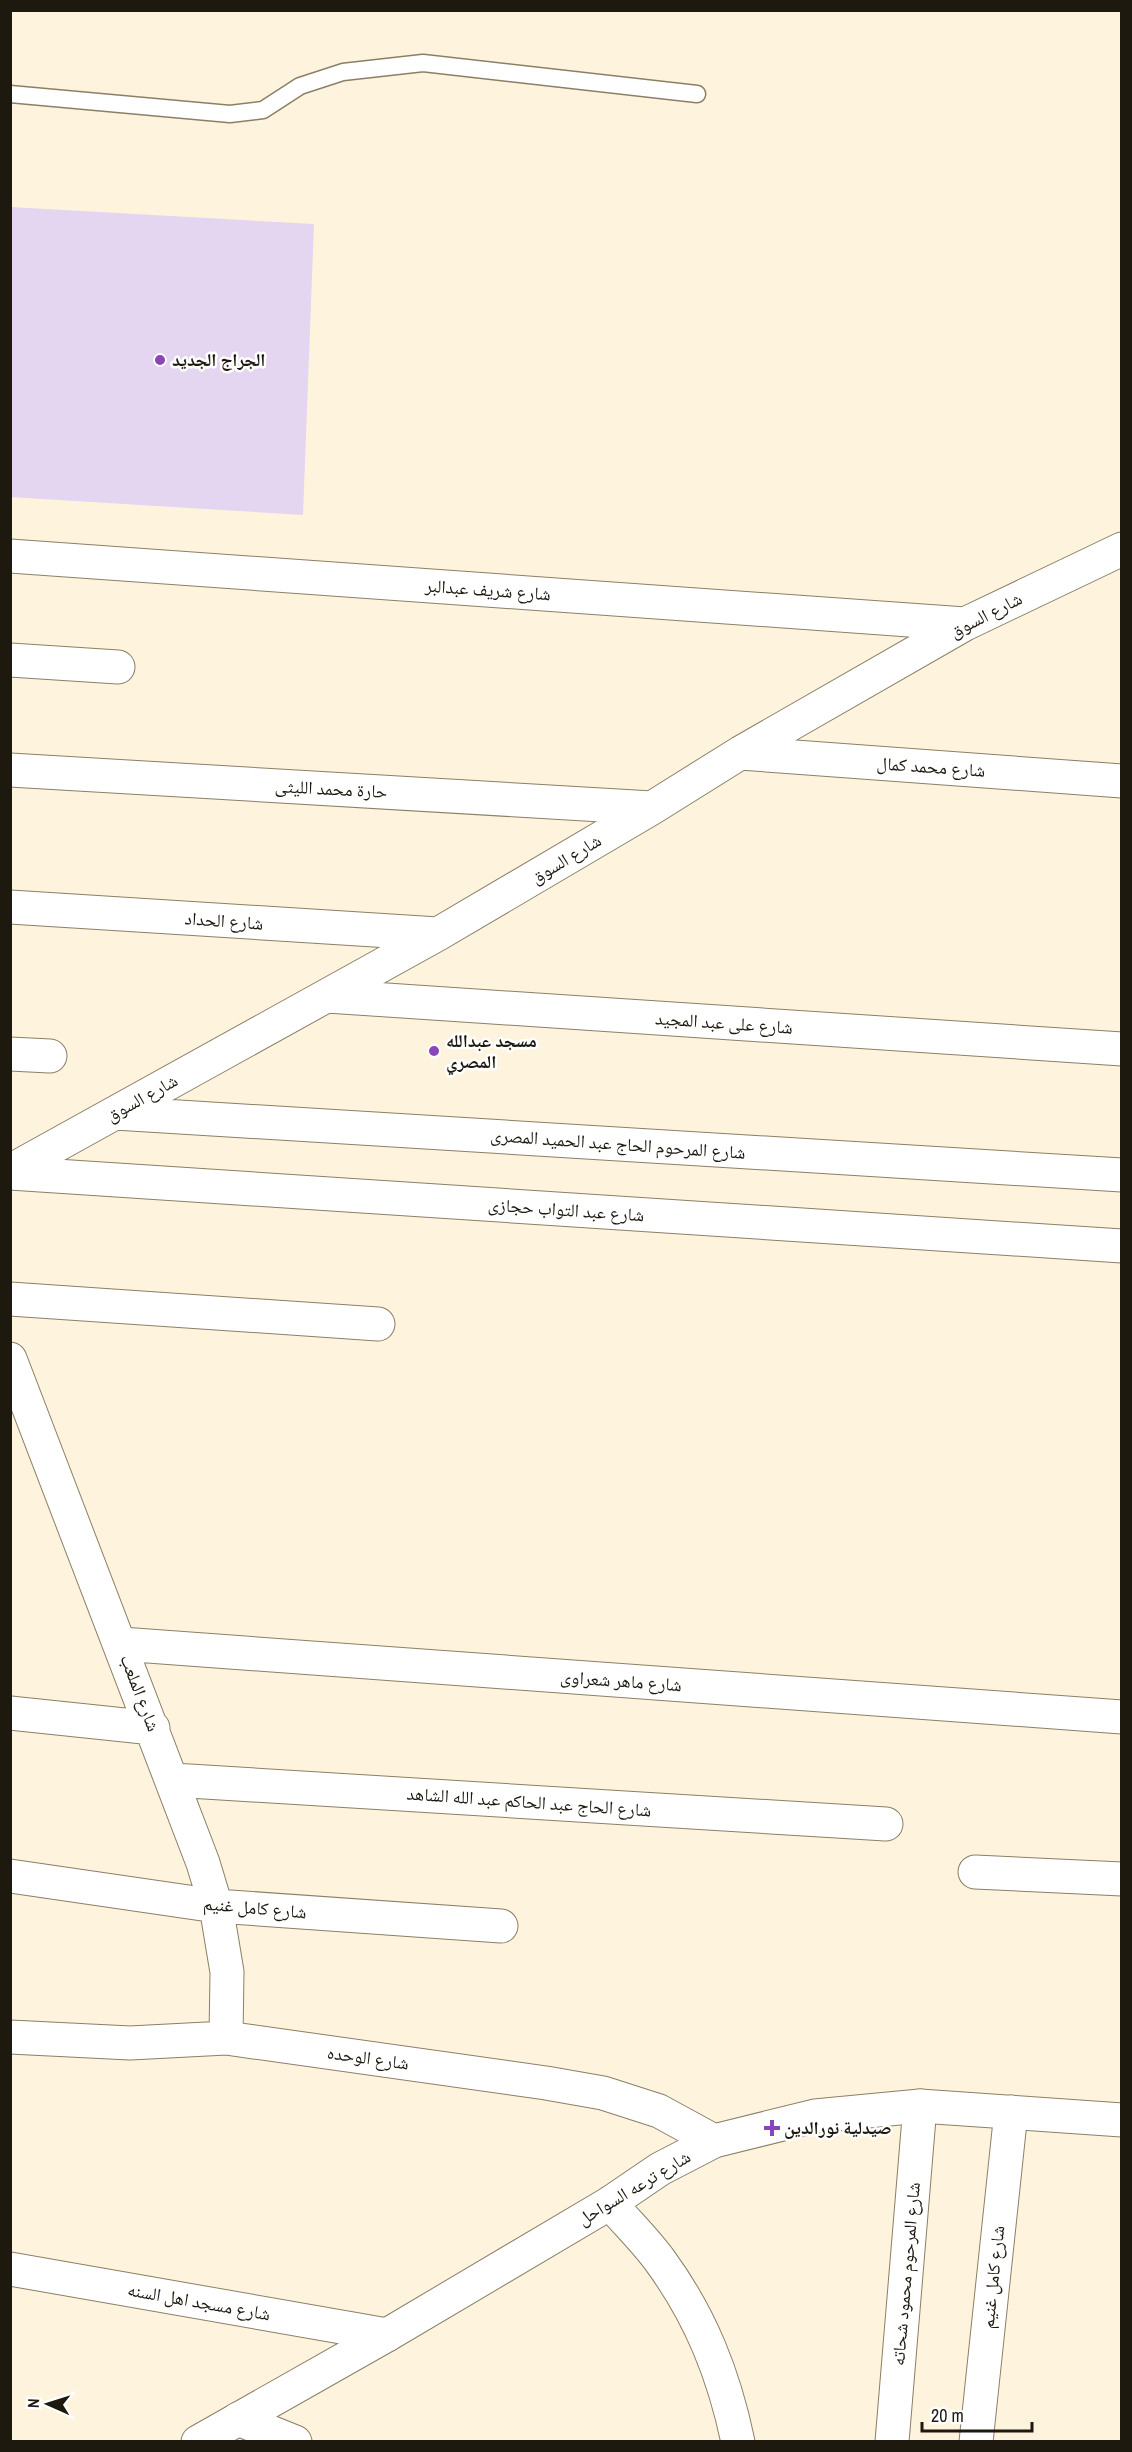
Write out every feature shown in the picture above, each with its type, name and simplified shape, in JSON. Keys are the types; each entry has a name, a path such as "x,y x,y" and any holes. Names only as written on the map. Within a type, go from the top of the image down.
{"street":[{"name":"شارع السوق","path":"10,1172 438,934 652,808 740,753 965,624 1122,549"},
{"name":"شارع شريف عبدالبر","path":"10,556 965,624"},
{"path":"10,660 118,667"},
{"name":"شارع محمد كمال","path":"740,753 1122,781"},
{"name":"حارة محمد الليثى","path":"10,770 652,808"},
{"name":"شارع الحداد","path":"10,907 438,934"},
{"name":"شارع على عبد المجيد","path":"327,996 1122,1049"},
{"path":"10,1054 50,1056"},
{"name":"شارع المرحوم الحاج عبد الحميد المصرى","path":"115,1113 1122,1175"},
{"name":"شارع عبد التواب حجازى","path":"10,1172 1122,1246"},
{"path":"10,1299 378,1324"},
{"name":"شارع الملعب","path":"10,1359 19,1404 121,1644 173,1780 216,1906 227,1972 226,2038"},
{"name":"شارع ماهر شعراوى","path":"121,1644 1122,1717"},
{"path":"10,1713 153,1728"},
{"name":"شارع الحاج عبد الحاكم عبد الله الشاهد","path":"173,1780 886,1824"},
{"path":"975,1872 1122,1879"},
{"name":"شارع كامل غنيم","path":"10,1876 216,1906 501,1926"},
{"name":"شارع الوحده","path":"10,2037 130,2043 226,2038 603,2092 659,2111 714,2141"},
{"name":"شارع ترعه السواحل","path":"198,2442 387,2335 610,2204 660,2169 714,2141 814,2116 920,2106 1122,2120"},
{"name":"شارع المرحوم محمود شحاته","path":"892,2442 920,2106"},
{"name":"شارع كامل غنيم","path":"976,2442 1011,2112"},
{"path":"610,2204 661,2261 700,2325 728,2395 738,2442"},
{"name":"شارع مسجد اهل السنه","path":"10,2269 387,2335"},
{"path":"238,2419 295,2442"}],"lane":[{"path":"10,94 230,114 263,110 300,86 343,72 423,63 697,94"}],"building":[{"name":"الجراج الجديد","path":"10,207 314,224 303,515 10,497"}],"place":[{"name":"الجراج الجديد","path":"160,360"},
{"name":"مسجد عبدالله المصري","path":"434,1051"},
{"name":"صيدلية نورالدين","path":"772,2128"}]}
